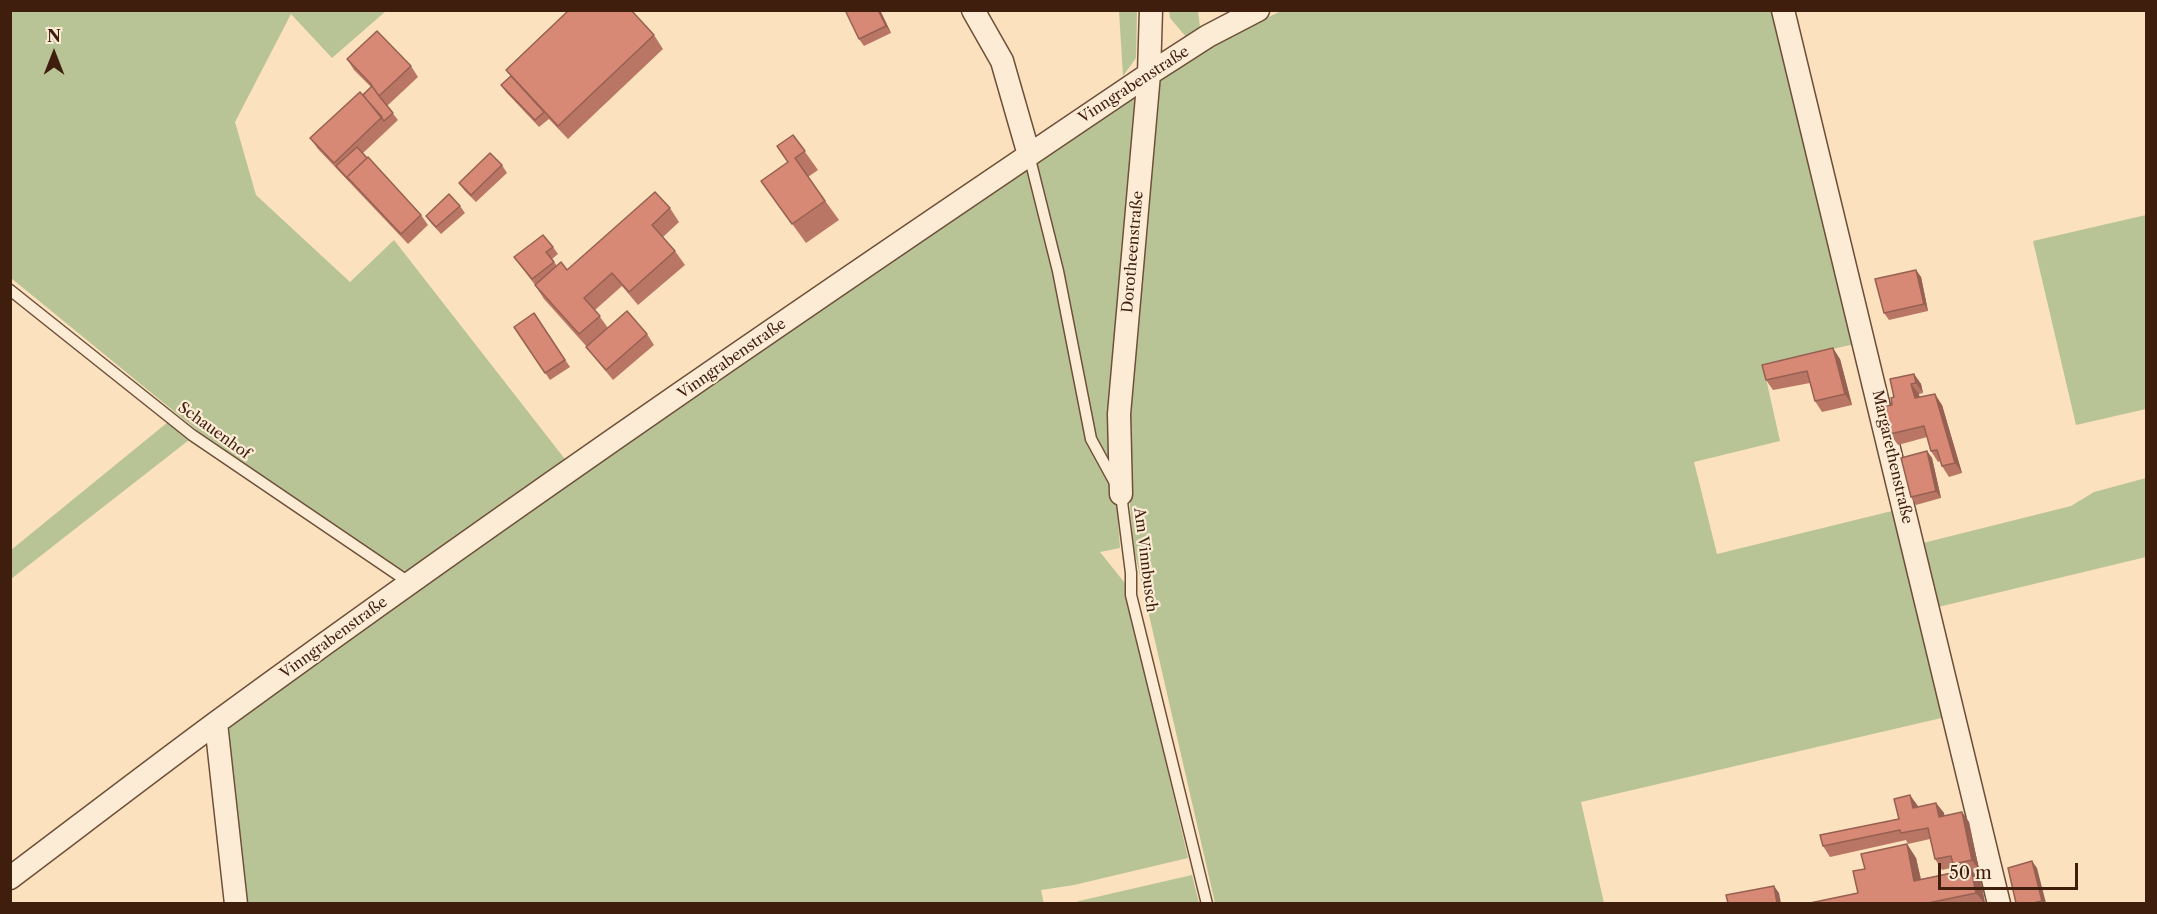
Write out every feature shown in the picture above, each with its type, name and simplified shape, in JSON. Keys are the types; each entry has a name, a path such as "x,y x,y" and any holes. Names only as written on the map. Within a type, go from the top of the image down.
{"street":[{"path":"973,10 1002,61 1029,155"},
{"name":"Dorotheenstraße","path":"1121,494 1119,414 1149,74 1151,10"},
{"name":"Vinngrabenstraße","path":"10,878 216,723 410,583 1029,155 1208,36 1258,10"},
{"name":"Margarethenstraße","path":"1783,10 1999,903"},
{"path":"216,723 236,903"}],"lane":[{"name":"Am Vinnbusch","path":"1029,155 1059,271 1091,439 1121,494 1131,573 1131,595 1207,903"},
{"name":"Schauenhof","path":"10,290 192,435 410,583"}],"green space":[{"path":"10,11 386,11 332,58 291,14 235,122 256,195 350,282 394,240 568,463 409,572 396,568 198,431 11,278"},
{"path":"1119,11 1137,11 1136,58 1123,76"},
{"path":"1169,11 1198,11 1201,35 1187,38 1170,18"},
{"path":"1281,11 1779,11 1859,343 1763,365 1780,441 1694,462 1717,554 1900,509 1950,716 1581,802 1604,903 1215,903 1133,545 1124,413 1157,80 1204,48"},
{"path":"1139,92 1114,464 1120,548 1100,552 1124,582 1188,858 1074,885 1041,890 1044,904 241,903 227,729 235,719 869,270"},
{"path":"2146,215 2146,409 2076,425 2033,241"},
{"path":"168,422 189,440 11,579 11,550"},
{"path":"2146,478 2146,557 1934,608 1919,544 2071,506 2094,492"},
{"path":"1192,875 1199,903 1075,903 1079,901"}],"building":[{"path":"569,10 631,10 654,35 558,126 506,70"},
{"path":"845,10 878,10 886,26 859,39"},
{"path":"377,31 411,66 379,96 347,59"},
{"path":"511,76 544,112 535,120 501,85"},
{"path":"372,86 393,113 384,121 363,95"},
{"path":"360,92 382,117 334,163 310,138"},
{"path":"793,135 805,151 795,158 825,201 792,224 761,181 788,162 777,146"},
{"path":"357,147 367,158 347,177 349,180 336,166"},
{"path":"490,153 502,165 471,195 459,183"},
{"path":"368,157 421,215 401,234 347,177"},
{"path":"655,192 670,208 652,225 675,251 629,292 612,273 584,298 600,316 579,334 535,285 561,262 567,270"},
{"path":"449,194 460,206 436,227 426,216"},
{"path":"543,235 553,247 546,252 554,262 532,279 514,257"},
{"path":"1916,270 1924,304 1884,313 1875,279"},
{"path":"627,311 647,334 606,370 586,347"},
{"path":"534,313 565,360 545,373 514,327"},
{"path":"1833,348 1845,394 1815,401 1807,371 1766,380 1762,365"},
{"path":"1914,374 1916,383 1911,384 1915,398 1935,394 1955,463 1942,466 1937,450 1931,451 1924,426 1890,434 1884,406 1892,405 1891,398 1894,397 1890,379"},
{"path":"1927,451 1936,491 1911,497 1901,458"},
{"path":"1910,795 1913,808 1936,803 1939,817 1962,812 1972,860 1953,864 1951,856 1935,859 1928,828 1901,833 1900,830 1823,846 1820,835 1899,819 1894,799"},
{"path":"1907,844 1914,881 1971,869 1976,893 1928,903 1810,903 1858,893 1853,871 1865,869 1861,854"},
{"path":"2032,861 2042,901 2016,903 2008,868"},
{"path":"1774,886 1777,903 1728,903 1726,895"}]}
